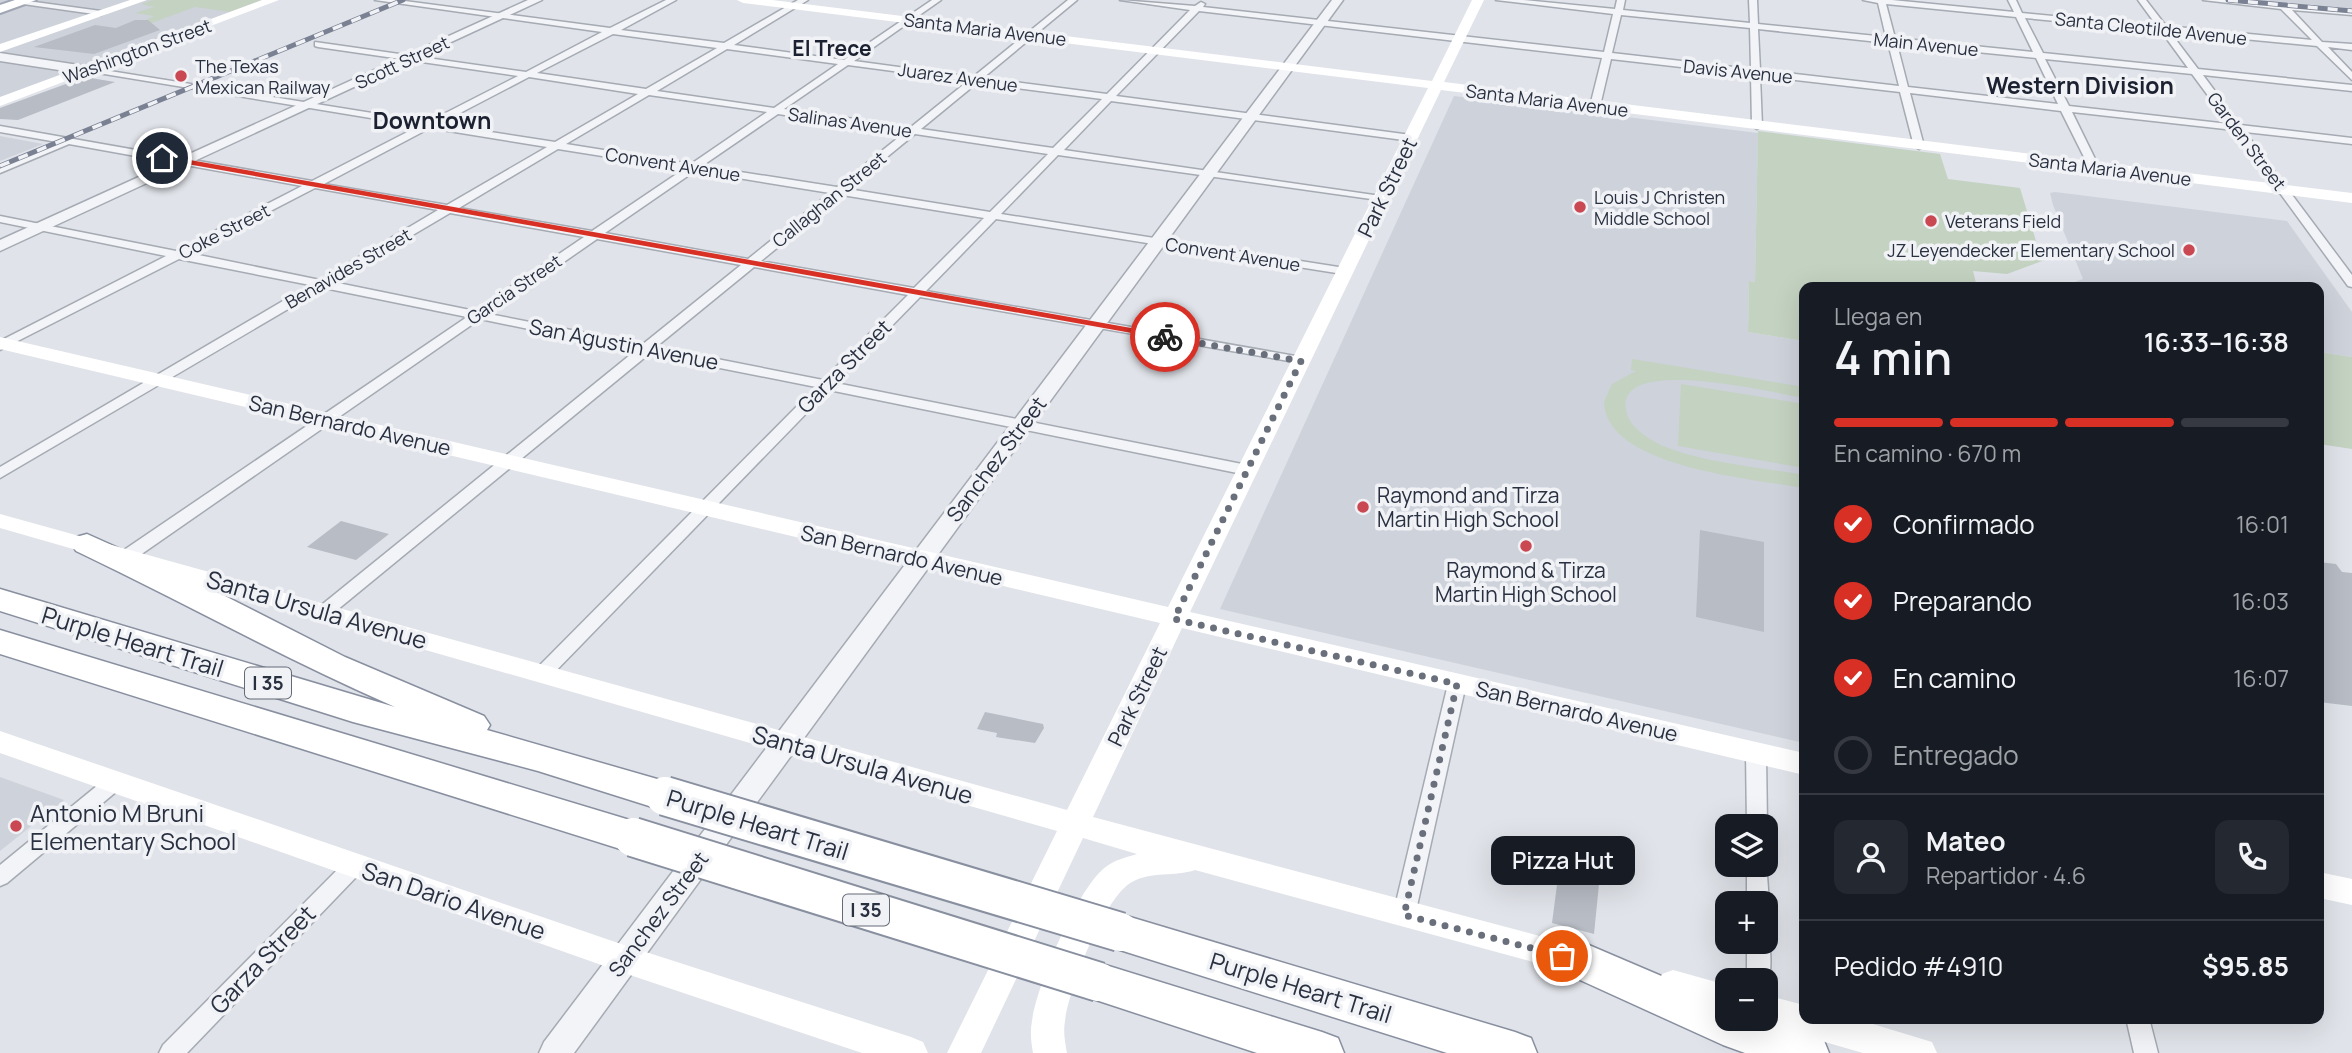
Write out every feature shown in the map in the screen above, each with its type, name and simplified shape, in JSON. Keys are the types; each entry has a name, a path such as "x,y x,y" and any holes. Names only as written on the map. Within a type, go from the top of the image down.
{"highway":[{"path":"86,544 212,603 333,666 417,700 538,757"},
{"name":"Purple Heart Trail","path":"0,600 353,709 538,757 1515,1053"},
{"name":"Purple Heart Trail","path":"0,642 1322,1053"},
{"path":"0,662 180,699"},
{"path":"1584,962 1738,1030 1807,1053"}],"main road":[{"path":"0,48 141,0"},
{"name":"Washington Street","path":"0,102 273,0"},
{"name":"Santa Maria Avenue","path":"743,0 799,3 908,20 1437,87 2352,198"},
{"name":"Park Street","path":"964,1053 1478,0"},
{"path":"0,9 21,1"},
{"name":"San Bernardo Avenue","path":"2,344 1799,763"},
{"name":"Santa Ursula Avenue","path":"0,521 1199,859 1715,997"},
{"name":"San Dario Avenue","path":"0,742 624,959 911,1053"},
{"path":"1050,1053 1048,1021 1053,997 1091,909 1104,886 1135,866 1199,859"},
{"path":"2324,886 2352,892"},
{"path":"1778,1013 1799,1019"},
{"path":"1816,1024 1920,1053"}],"street":[{"name":"Juarez Avenue","path":"379,0 1412,138"},
{"name":"Scott Street","path":"0,246 537,0"},
{"name":"Coke Street","path":"2,344 672,0"},
{"name":"Garcia Street","path":"127,556 937,0"},
{"name":"Callaghan Street","path":"325,611 1073,0"},
{"name":"Davis Avenue","path":"1124,0 1201,4 1459,40 2352,141"},
{"name":"Sanchez Street","path":"555,1053 1338,0"},
{"name":"Main Avenue","path":"1500,0 2352,88"},
{"path":"1595,106 1621,0"},
{"path":"1753,0 1757,126"},
{"name":"Santa Cleotilde Avenue","path":"1867,0 2352,47"},
{"path":"2012,0 2094,167"},
{"name":"Garden Street","path":"2142,0 2352,283"},
{"path":"2207,0 2352,13"},
{"path":"21,1 101,13"},
{"path":"1882,1 1919,145"},
{"name":"Benavides Street","path":"0,473 799,3"},
{"name":"Garza Street","path":"543,673 1201,4"},
{"path":"2284,7 2352,77"},
{"name":"Salinas Avenue","path":"318,44 1381,199"},
{"name":"Convent Avenue","path":"0,57 1345,272"},
{"path":"0,129 1301,361"},
{"path":"0,170 68,141"},
{"name":"San Agustin Avenue","path":"0,219 1247,470"},
{"path":"2336,261 2352,263"},
{"path":"1404,915 1457,684"},
{"path":"1756,753 1757,814"},
{"path":"0,877 116,781"},
{"name":"Garza Street","path":"171,1053 354,866"},
{"path":"2139,1024 2146,1053"}],"shaded area":[{"path":"0,0 273,0 0,102"},
{"path":"2246,0 2352,0 2352,10"},
{"name":"Raymond & Tirza Martin High School","path":"1454,96 1758,133 1755,282 1749,281 1748,332 1799,340 1799,742 1220,609"},
{"path":"0,136 43,144 0,161"},
{"name":"JZ Leyendecker Elementary School","path":"2050,193 2287,221 2352,312 2352,357 2324,353 2324,282 2075,282 2083,279"},
{"name":"Antonio M Bruni Elementary School","path":"0,777 64,800 0,851"}],"green space":[{"path":"153,0 262,0 230,12 195,7 146,25 146,20 154,16 135,13 154,7 141,4"},
{"path":"1758,131 1940,154 1948,179 2020,188 2042,261 2007,274 1973,271 1976,282 1799,282 1799,340 1748,332 1749,281 1755,282"},
{"path":"2324,353 2352,357 2352,449 2324,445"},
{"path":"1632,359 1799,386 1799,397 1733,385 1671,380 1646,384 1629,393 1626,410 1635,427 1663,446 1714,461 1799,474 1799,487 1687,466 1656,456 1629,442 1611,424 1604,402 1612,384 1636,371 1631,370"},
{"path":"1681,384 1799,403 1799,467 1678,446"}],"building":[{"path":"135,20 148,20 160,30 94,54 34,47 95,25 116,28"},
{"path":"85,77 115,82 18,120 0,119 0,108"},
{"path":"341,521 389,534 356,560 307,547"},
{"path":"1700,530 1764,542 1764,632 1696,617"},
{"path":"2324,563 2336,564 2342,572 2352,573 2352,706 2324,703"},
{"path":"985,712 1043,724 1044,728 1035,743 996,737 997,733 977,729"},
{"path":"1561,854 1601,864 1594,934 1552,923"}],"railway":[{"path":"0,166 403,0"},
{"path":"2228,0 2352,11"}],"way so far":[{"path":"1165,337 1301,361 1174,619 1457,684 1404,915 1562,956"}],"place":[{"name":"The Texas Mexican Railway","path":"181,76"},
{"name":"Louis J Christen Middle School","path":"1580,207"},
{"name":"Veterans Field","path":"1931,221"},
{"name":"JZ Leyendecker Elementary School","path":"2189,250"},
{"name":"Raymond and Tirza Martin High School","path":"1363,507"},
{"name":"Raymond & Tirza Martin High School","path":"1526,546"},
{"name":"Antonio M Bruni Elementary School","path":"16,826"},
{"name":"Pizza Hut","path":"1562,956"}],"district":[{"name":"El Trece","path":"832,48"},
{"name":"Western Division","path":"2080,85"},
{"name":"Downtown","path":"432,120"}],"route":[{"path":"162,158 1165,337"}]}
